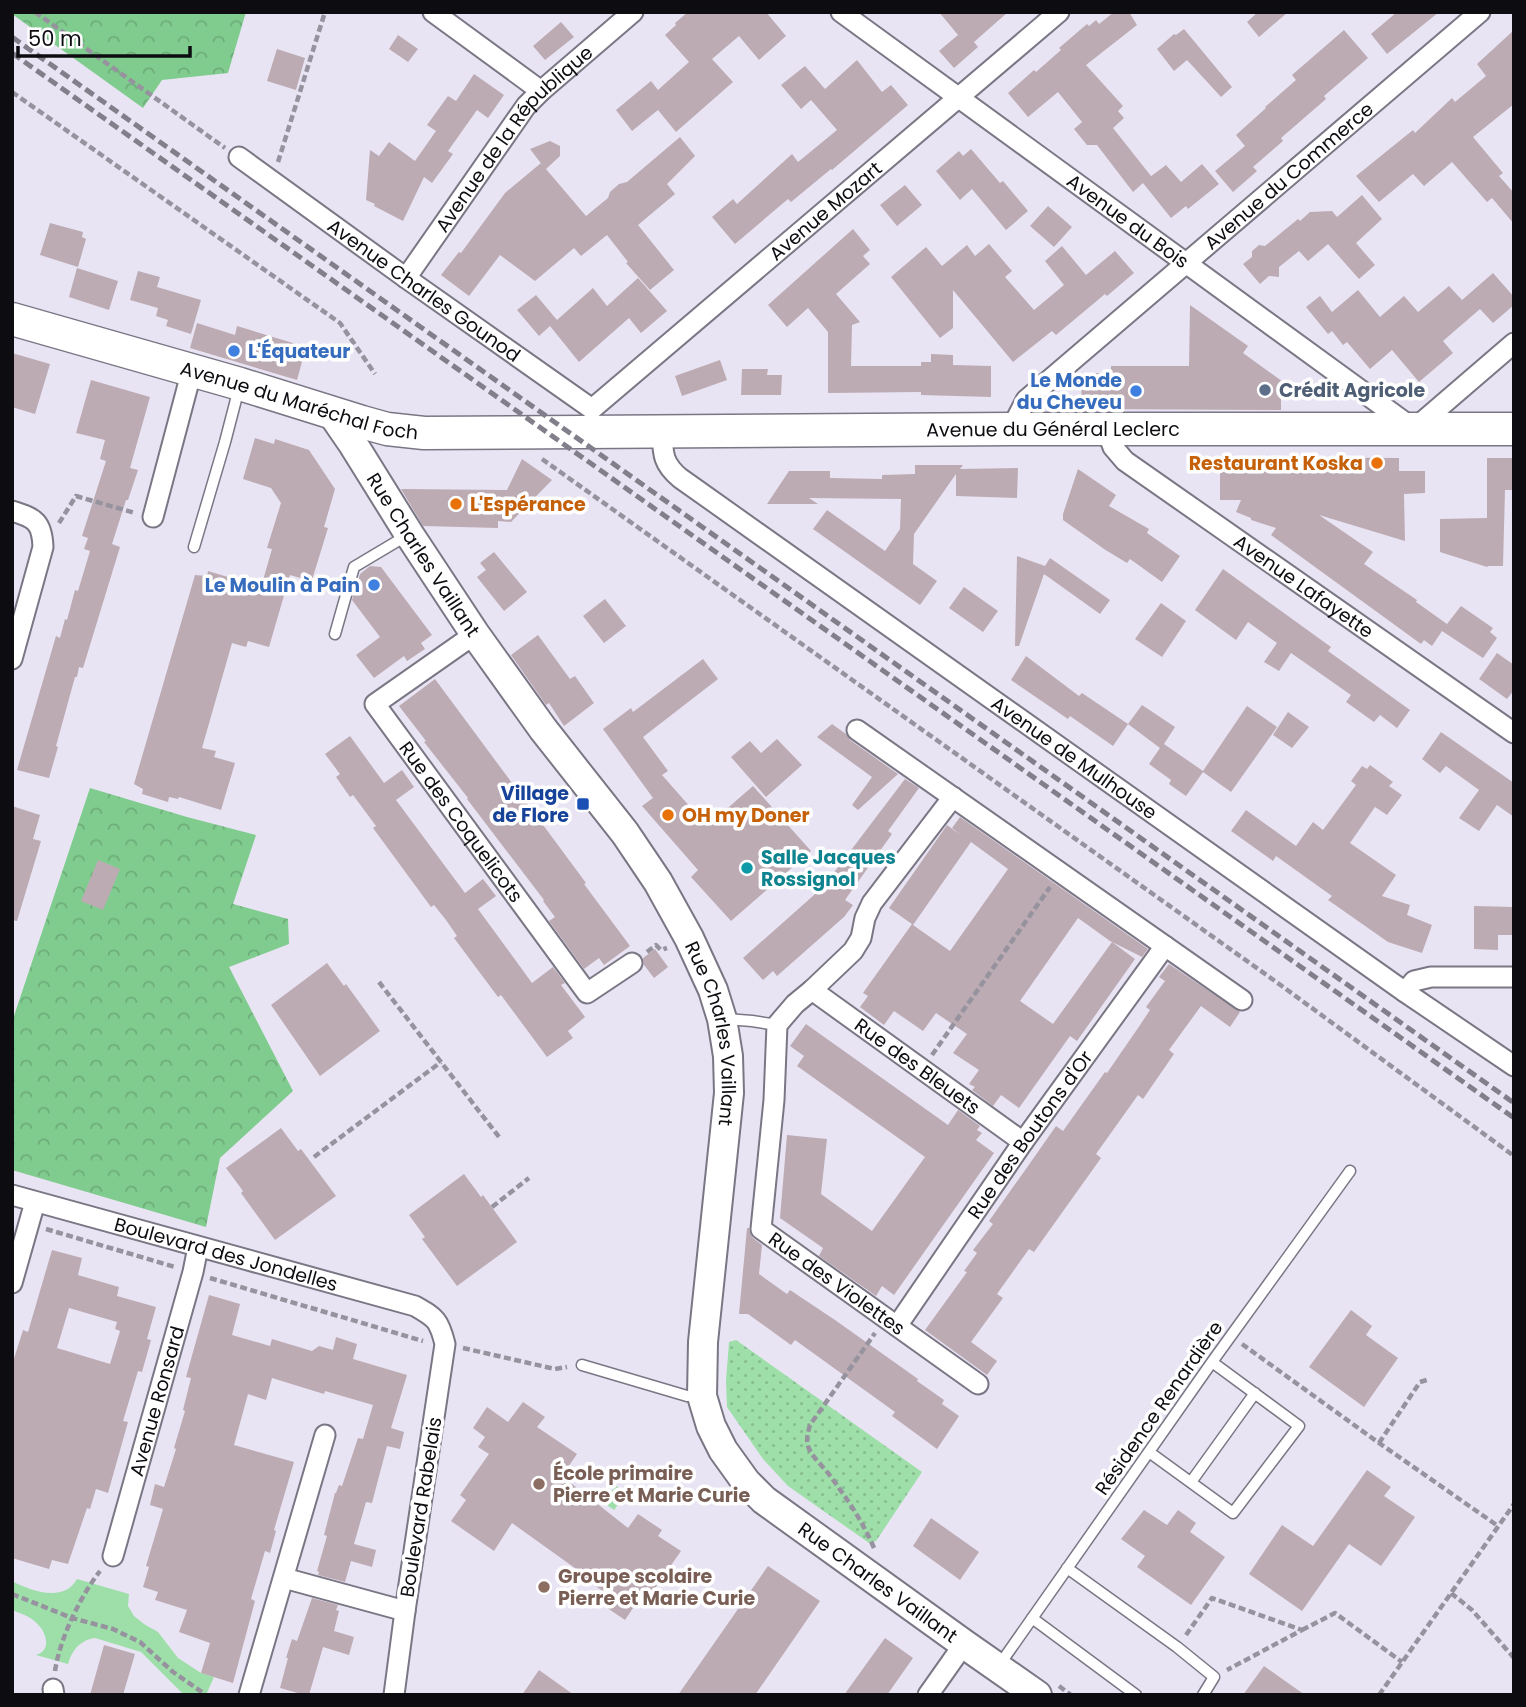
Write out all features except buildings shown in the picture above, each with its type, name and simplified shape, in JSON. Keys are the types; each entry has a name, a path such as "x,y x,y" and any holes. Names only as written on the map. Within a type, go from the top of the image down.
{"main road":[{"name":"Avenue du Maréchal Foch","path":"12,318 387,429 424,433 504,432 593,420"},
{"name":"Rue Charles Vaillant","path":"331,412 475,634 543,730 625,833 658,882 689,938 713,990 722,1019 728,1056 729,1093 702,1349 702,1396 711,1426 723,1450 746,1482 764,1500 1037,1695"},
{"name":"Avenue du Général Leclerc","path":"593,420 662,431 1514,429"}],"street":[{"path":"433,12 541,91"},
{"name":"Avenue de la République","path":"406,278 526,106 633,12"},
{"name":"Avenue du Bois","path":"841,12 1414,429"},
{"name":"Avenue Mozart","path":"593,420 1059,12"},
{"name":"Avenue du Commerce","path":"1011,429 1026,400 1480,12"},
{"name":"Avenue Charles Gounod","path":"239,157 406,278 593,420"},
{"path":"1414,429 1514,343"},
{"path":"153,517 192,370"},
{"name":"Avenue Lafayette","path":"1106,429 1113,447 1125,461 1514,733"},
{"name":"Avenue de Mulhouse","path":"662,431 664,458 680,478 1405,992 1514,1066"},
{"path":"12,511 33,519 41,528 43,547 18,619 12,659"},
{"name":"Rue des Coquelicots","path":"475,634 375,704 587,993 632,963"},
{"path":"857,730 1242,1000"},
{"path":"777,1025 795,1004 853,951 861,938 865,918 872,903 953,797"},
{"name":"Rue des Boutons d'Or","path":"897,1326 1023,1142 1165,946"},
{"path":"1405,992 1414,981 1431,977 1514,977"},
{"name":"Rue des Bleuets","path":"812,990 1023,1142"},
{"name":"Rue des Violettes","path":"777,1025 774,1100 761,1229 978,1384"},
{"name":"Boulevard des Jondelles","path":"12,1195 415,1306 437,1321"},
{"path":"12,1283 35,1202"},
{"name":"Avenue Ronsard","path":"113,1556 198,1247"},
{"name":"Boulevard Rabelais","path":"394,1695 445,1344 437,1321"},
{"path":"249,1695 325,1435"},
{"path":"284,1578 405,1611"},
{"path":"928,1695 964,1644"}],"lane":[{"path":"194,547 240,384"},
{"path":"335,634 354,567 410,534"},
{"path":"722,1019 777,1025"},
{"name":"Résidence Renardière","path":"998,1667 1350,1171"},
{"path":"1149,1451 1233,1513 1299,1426 1212,1362"},
{"path":"582,1365 687,1396 702,1396"},
{"path":"1191,1482 1255,1393"},
{"path":"1067,1568 1214,1677 1203,1695"},
{"path":"1032,1618 1136,1695"}],"path":[{"path":"35,12 239,157"},
{"path":"272,181 325,12"},
{"path":"12,92 340,323 375,374"},
{"path":"504,432 1275,981 1514,1156"},
{"path":"43,547 76,496 153,517"},
{"path":"922,1070 1060,872"},
{"path":"632,963 656,944 661,950 689,938"},
{"path":"379,982 499,1137"},
{"path":"314,1157 441,1062"},
{"path":"492,1207 529,1178"},
{"path":"28,1225 412,1337 555,1368 582,1365"},
{"path":"878,1558 851,1504 811,1453 807,1435 810,1425 879,1327 873,1322 879,1314"},
{"path":"1231,1336 1378,1444 1498,1526"},
{"path":"1378,1444 1420,1382 1430,1379"},
{"path":"1379,1695 1513,1506"},
{"path":"53,1692 57,1657 72,1618 90,1584 113,1556"},
{"path":"1451,1593 1472,1610 1514,1658"},
{"path":"12,1594 72,1618 113,1629 140,1642 173,1672 206,1695"},
{"path":"1177,1647 1212,1598 1302,1630"},
{"path":"1214,1677 1335,1613 1402,1662"}],"green space":[{"path":"12,12 246,12 228,73 162,80 143,108"},
{"path":"90,788 256,835 233,904 288,919 289,944 229,967 293,1091 220,1158 206,1227 12,1170 12,1022"},
{"path":"736,1340 922,1472 876,1541 869,1543 788,1486 763,1459 727,1407 729,1342"},
{"path":"616,1486 626,1493 614,1510 600,1500 608,1488 612,1491"},
{"path":"77,1579 129,1594 128,1606 134,1616 158,1632 178,1658 201,1673 214,1677 206,1695 184,1695 141,1652 95,1638 77,1646 68,1664 36,1655 45,1649 46,1639 37,1624 12,1610 12,1581 37,1591 56,1593 64,1591"}],"railway":[{"path":"12,37 1514,1103"},
{"path":"12,53 1514,1118"}],"place":[{"name":"L'Équateur","path":"234,351"},
{"name":"Crédit Agricole","path":"1265,390"},
{"name":"Le Monde du Cheveu","path":"1136,391"},
{"name":"Restaurant Koska","path":"1377,463"},
{"name":"L'Espérance","path":"456,504"},
{"name":"Le Moulin à Pain","path":"374,585"},
{"name":"Village de Flore","path":"583,804"},
{"name":"OH my Doner","path":"668,815"},
{"name":"Salle Jacques Rossignol","path":"747,868"},
{"name":"École primaire Pierre et Marie Curie","path":"539,1484"},
{"name":"Groupe scolaire Pierre et Marie Curie","path":"544,1587"}]}
